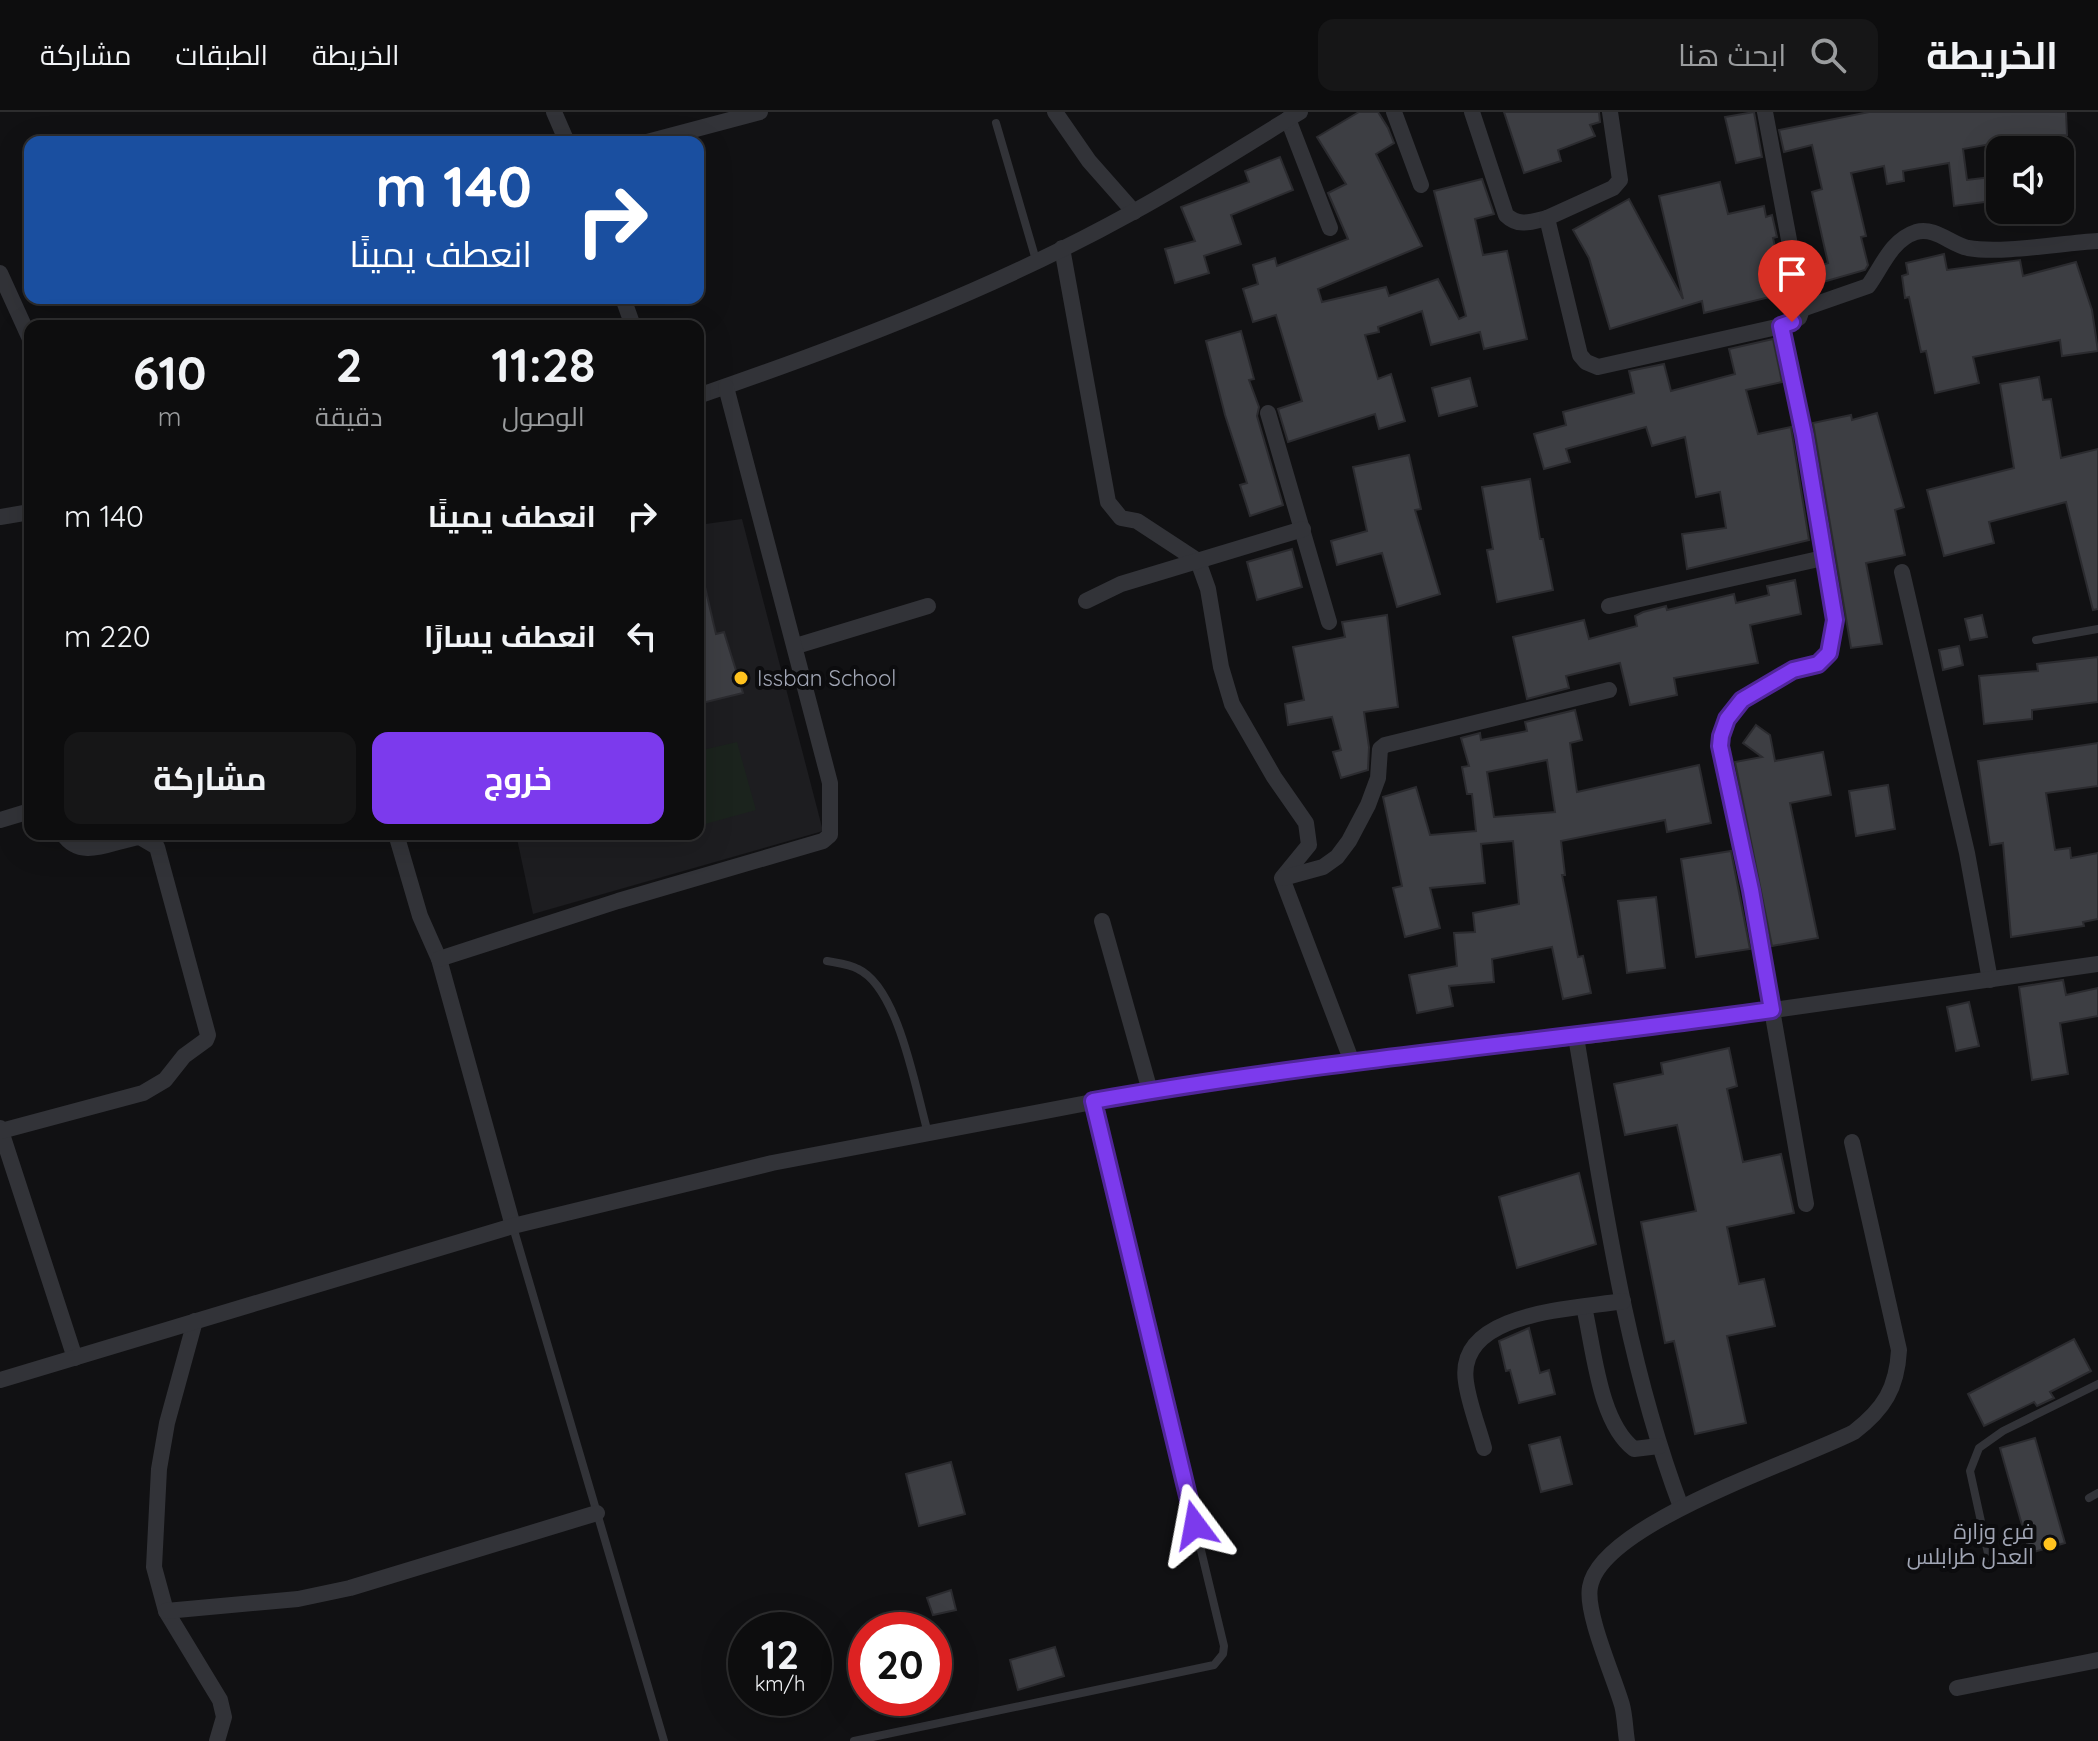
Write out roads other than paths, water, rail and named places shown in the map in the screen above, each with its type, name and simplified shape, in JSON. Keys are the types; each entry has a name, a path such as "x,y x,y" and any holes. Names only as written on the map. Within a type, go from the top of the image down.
{"street":[{"path":"554,112 564,136"},
{"path":"670,136 760,112"},
{"path":"1055,112 1089,161 1134,212"},
{"path":"1394,112 1421,185"},
{"path":"1472,112 1506,215 1512,221 1524,224 1547,218 1613,188 1620,180 1610,112"},
{"path":"1547,218 1580,355 1586,362 1598,367 1781,326 1799,318 1802,309 1765,112"},
{"path":"704,394 834,348 1062,248 1134,212 1294,116 1330,228"},
{"path":"1802,309 1868,286 1888,253 1904,238 1919,231 1943,235 1968,248 2098,241"},
{"path":"1062,248 1108,502 1121,518 1137,521 1198,561 1208,589 1221,667 1232,704 1274,777 1306,823 1309,845 1282,878"},
{"path":"0,273 24,326"},
{"path":"1781,326 1804,435 1835,620 1829,653 1818,664 1793,670 1742,700 1727,719 1720,746 1751,890 1806,1204"},
{"path":"439,959 618,901 823,841 832,828 830,783 726,387"},
{"path":"1268,413 1329,622"},
{"path":"0,517 24,513"},
{"path":"1086,601 1121,584 1303,529"},
{"path":"1609,606 1823,558"},
{"path":"1902,572 1967,853 1990,980"},
{"path":"796,646 928,606"},
{"path":"1282,878 1323,867 1337,857 1368,805 1378,778 1380,749 1385,745 1609,690"},
{"path":"0,820 24,813"},
{"path":"68,840 83,849 126,840"},
{"path":"75,1358 0,1130 143,1093 165,1080 184,1056 206,1040 208,1035 157,847 145,840"},
{"path":"398,840 420,916 439,959 513,1226"},
{"path":"1282,878 1352,1062"},
{"path":"1102,921 1150,1091"},
{"path":"0,1380 513,1226 772,1163 1150,1091 1352,1062 1576,1037 2098,964"},
{"path":"1576,1037 1623,1301 1659,1446 1681,1507"},
{"path":"1627,1741 1623,1709 1591,1606 1590,1586 1598,1569 1613,1553 1681,1507 1843,1438 1873,1417 1889,1397 1898,1373 1899,1350 1852,1142"},
{"path":"1484,1448 1465,1380 1469,1355 1487,1331 1521,1317 1623,1301"},
{"path":"1584,1307 1605,1400 1617,1431 1634,1449 1659,1446"},
{"path":"195,1321 167,1423 159,1469 154,1567 166,1611 220,1700 224,1717 217,1741"},
{"path":"166,1611 298,1599 350,1588 597,1513"},
{"path":"1957,1688 2098,1660"}],"lane":[{"path":"996,123 1036,260"},
{"path":"2036,640 2098,629"},
{"path":"827,961 860,969 881,989 895,1018 928,1133"},
{"path":"854,1741 1214,1665 1223,1654 1224,1646 1093,1101"},
{"path":"513,1226 664,1741"},
{"path":"1989,1558 1970,1471 1979,1448 2003,1431 2098,1384"},
{"path":"2089,1498 2098,1493"}],"place":[{"name":"Issban School","path":"741,678"},
{"name":"فرع وزارة العدل طرابلس","path":"2050,1544"}]}
